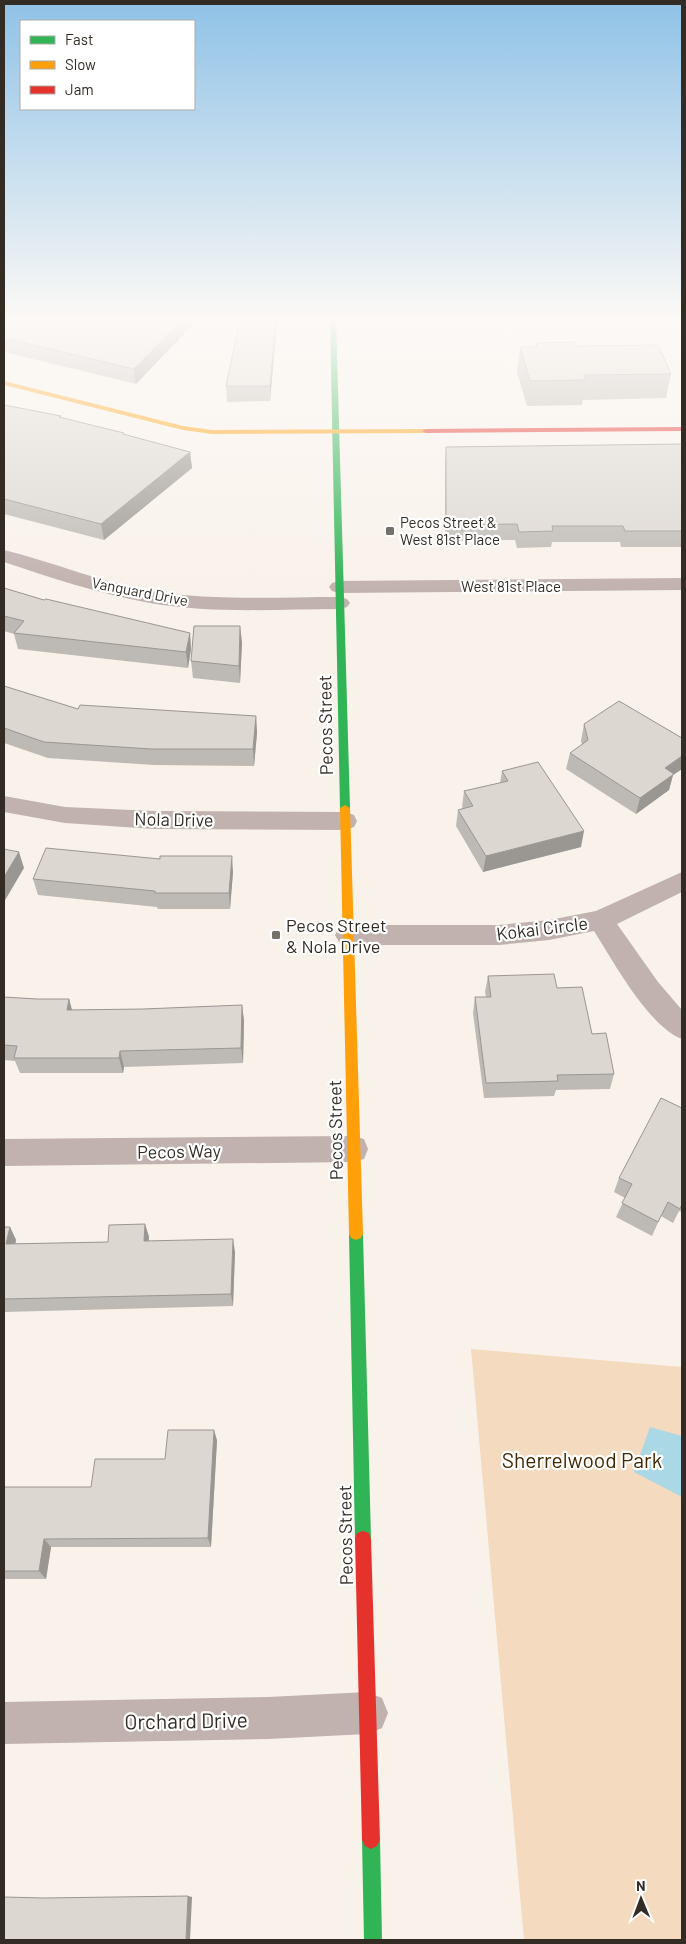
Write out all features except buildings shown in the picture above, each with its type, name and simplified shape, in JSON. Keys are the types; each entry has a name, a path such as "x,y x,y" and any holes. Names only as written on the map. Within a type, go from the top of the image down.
{"main road":[{"path":"110,410 183,428 212,432 682,429"},
{"name":"Pecos Street","path":"335,410 373,1940"}],"street":[{"name":"Vanguard Drive","path":"4,556 91,583 172,600 214,603 339,595"},
{"name":"West 81st Place","path":"339,595 682,584"},
{"name":"Nola Drive","path":"4,804 65,815 154,820 345,821"},
{"path":"601,920 682,881"},
{"name":"Kokai Circle","path":"348,935 499,935 549,930 601,920 653,996 667,1014 682,1027"},
{"name":"Pecos Way","path":"4,1153 353,1149"},
{"name":"Orchard Drive","path":"4,1723 268,1718 367,1713"}],"green space":[{"name":"Sherrelwood Park","path":"471,1349 682,1367 682,1940 524,1940"}],"water":[{"path":"650,1427 682,1436 682,1497 634,1472"}],"traffic: fast":[{"path":"335,410 345,808"},
{"path":"356,1234 363,1539"},
{"path":"371,1840 373,1940"}],"traffic: slow":[{"path":"110,410 183,428 212,432 426,431"},
{"path":"345,808 356,1234"}],"traffic: jam":[{"path":"426,431 682,429"},
{"path":"363,1539 371,1840"}],"place":[{"name":"Pecos Street & West 81st Place","path":"390,531"},
{"name":"Pecos Street & Nola Drive","path":"276,935"}]}
